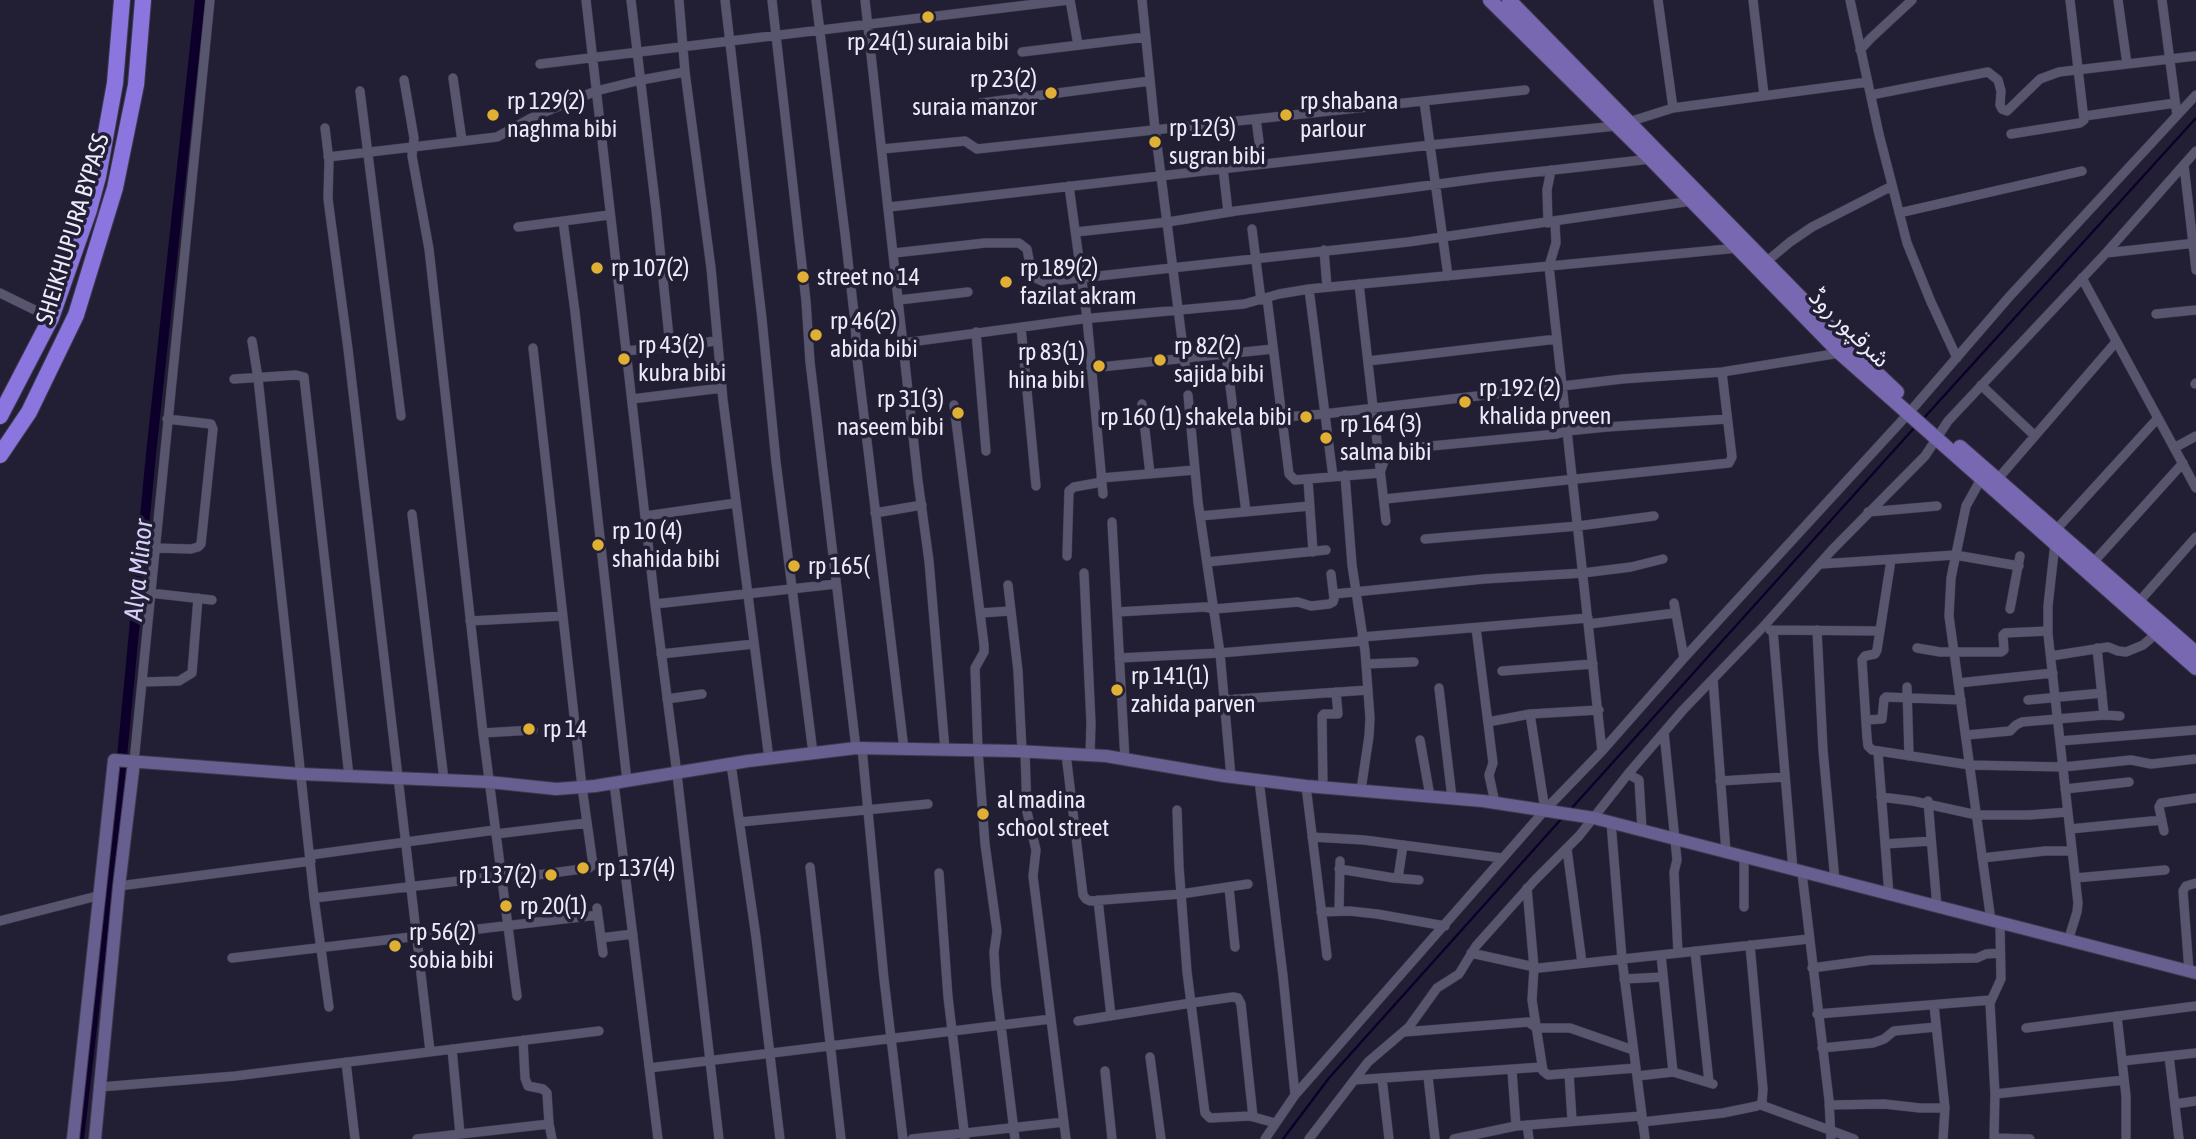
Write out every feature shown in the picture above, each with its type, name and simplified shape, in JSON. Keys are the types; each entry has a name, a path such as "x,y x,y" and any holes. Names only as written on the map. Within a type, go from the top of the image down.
{"highway":[{"name":"SHEIKHUPURA BYPASS","path":"0,416 51,318 89,210 115,83 122,0"},
{"name":"SHEIKHUPURA BYPASS","path":"0,455 29,412 76,315 117,176 136,85 143,0"}],"main road":[{"name":"شرقپور روڈ","path":"1490,0 1623,123 1766,262 1915,415"},
{"name":"شرقپور روڈ","path":"1508,0 1623,123 1651,159 1840,353 1938,434 2134,607 2196,653"},
{"name":"شرقپور روڈ","path":"2134,607 2157,633 2196,668"}],"street":[{"path":"95,1139 210,0"},
{"path":"586,0 654,604 677,774 719,1139"},
{"path":"631,0 670,347"},
{"path":"679,0 722,388 769,758"},
{"path":"725,0 776,462 813,753"},
{"path":"772,0 806,301 810,362 836,584 867,809 903,1139"},
{"path":"816,0 904,749"},
{"path":"865,0 937,641 945,750"},
{"path":"540,64 1069,0 1078,45"},
{"path":"1142,0 1155,129 1187,379"},
{"path":"1658,0 1673,108"},
{"path":"1753,0 1764,95"},
{"path":"1850,0 1899,212 1914,261 1957,358"},
{"path":"1860,50 1912,0"},
{"path":"2011,134 2084,121 2070,0"},
{"path":"2118,0 2127,64"},
{"path":"2162,0 2177,115"},
{"path":"1022,52 1146,37"},
{"path":"1871,95 1988,72 1998,79 2000,105 2007,111 2040,79 2059,72 2196,56"},
{"path":"328,157 497,136 534,116 596,91 685,72"},
{"path":"453,78 462,141"},
{"path":"404,80 414,138 413,162 429,249 483,733 517,996"},
{"path":"981,103 1150,81"},
{"path":"889,207 1623,123 1673,108 1868,82"},
{"path":"881,149 965,141 977,149 1525,90"},
{"path":"360,91 401,415"},
{"path":"1265,1139 1295,1096 1545,810 1602,751 1684,658 1915,415 1957,358 2009,297 2196,95"},
{"path":"1424,101 1448,276"},
{"path":"2085,116 2175,103"},
{"path":"1256,119 1262,164"},
{"path":"325,128 328,199 430,1051"},
{"path":"1309,1139 1375,1055 1404,1032 1437,988 1459,974 1471,953 1527,888 1567,849 1664,732 1713,679 1769,628 1832,550 1917,464 1948,421 2106,253 2196,151"},
{"path":"1076,232 1168,222 1437,184 1651,159"},
{"path":"2184,165 2196,270"},
{"path":"1223,168 1228,212"},
{"path":"1551,170 1547,190 1556,243 1549,267 1602,751"},
{"path":"1899,212 2082,171"},
{"path":"1069,186 1087,318 1103,494"},
{"path":"1766,262 1812,227 1892,186"},
{"path":"894,253 985,243 1018,243 1027,248 1031,270 1039,281 1443,237 1692,201"},
{"path":"518,227 609,215"},
{"path":"563,221 583,379 633,934 658,1139"},
{"path":"1252,229 1273,349 1289,477 1295,481 1380,473"},
{"path":"2106,253 2194,243"},
{"path":"903,343 1087,318 1244,303 1309,289 1738,248"},
{"path":"1324,250 1327,287"},
{"path":"2082,278 2196,488"},
{"path":"1359,284 1386,521"},
{"path":"1309,289 1333,477"},
{"path":"899,300 968,292"},
{"path":"0,293 51,318"},
{"path":"2156,314 2196,310"},
{"path":"1021,327 1036,486"},
{"path":"976,332 986,451"},
{"path":"1368,361 1557,339"},
{"path":"252,341 314,898 329,1007"},
{"path":"626,351 717,341"},
{"path":"2030,1139 1994,1138 1991,1000 2001,979 2000,953 1982,858 1967,735 1950,632 1951,578 1966,506 2035,436 2116,342"},
{"path":"314,898 502,876 521,877 591,867 593,864 533,348"},
{"path":"1091,368 1273,349"},
{"path":"1191,424 1325,414 1562,386 1723,372 1840,353"},
{"path":"1226,354 1246,512"},
{"path":"1385,499 1729,463 1732,457 1723,372"},
{"path":"234,379 296,375 304,377 349,776"},
{"path":"1981,385 2035,436"},
{"path":"632,399 722,388"},
{"path":"1188,395 1200,516 1220,653 1231,777"},
{"path":"1142,404 1150,474"},
{"path":"954,405 984,652 976,665 975,673 978,750 985,844 997,931 994,962 1015,1139"},
{"path":"2068,941 2077,912 2048,631 2053,537 2158,418"},
{"path":"155,548 191,549 201,544 213,429 211,424 167,419"},
{"path":"1380,473 1389,456 1410,448 1567,431 1727,419"},
{"path":"2174,448 2196,436"},
{"path":"2089,567 2183,463"},
{"path":"1067,556 1069,491 1073,487 1101,480 1195,470"},
{"path":"1345,475 1368,690 1369,736 1361,790"},
{"path":"1308,480 1314,552"},
{"path":"645,516 736,503"},
{"path":"875,513 922,505"},
{"path":"1200,516 1310,506"},
{"path":"1868,512 1937,506"},
{"path":"412,514 444,780"},
{"path":"1425,538 1578,526 1654,516"},
{"path":"1112,522 1125,760"},
{"path":"2134,607 2196,537"},
{"path":"1207,562 1326,551"},
{"path":"1821,564 1955,555 2020,561 2010,609"},
{"path":"1334,594 1484,579 1583,573 1631,567 1663,559"},
{"path":"1891,560 1876,652 1862,660 1868,746 1878,752 1970,765 2063,767 2131,760 2151,764 2196,759"},
{"path":"1084,573 1090,755"},
{"path":"1116,612 1198,607 1214,609 1298,602 1317,606 1333,602 1331,574"},
{"path":"654,604 836,584"},
{"path":"1008,585 1018,671 1027,812 1036,850 1033,869 1066,1139"},
{"path":"150,593 212,600"},
{"path":"142,682 180,681 192,673 198,598"},
{"path":"1119,658 1220,653 1476,628 1589,621 1674,608 1684,658"},
{"path":"980,613 1010,611"},
{"path":"470,621 563,616"},
{"path":"1476,628 1493,763 1489,775 1495,803"},
{"path":"1769,628 1880,631"},
{"path":"1769,628 1785,777 1809,939 1829,1105 1830,1135"},
{"path":"1817,630 1835,881"},
{"path":"1917,648 1940,652 2002,652 2005,633 2048,631"},
{"path":"2051,656 2111,647 2126,652 2143,645 2157,633"},
{"path":"661,654 754,644"},
{"path":"2097,648 2104,715"},
{"path":"1366,664 1414,662"},
{"path":"1502,671 1593,664"},
{"path":"1958,683 2053,673"},
{"path":"1713,679 1726,852"},
{"path":"1907,687 1909,756"},
{"path":"1439,688 1452,798"},
{"path":"1224,700 1368,690"},
{"path":"1323,787 1322,716 1338,714 1336,692"},
{"path":"2028,700 2102,693"},
{"path":"667,699 702,694"},
{"path":"1866,720 1882,719 1885,698 1961,700"},
{"path":"1488,722 1530,714 1599,710"},
{"path":"1530,714 1545,810"},
{"path":"1967,735 2010,730 2022,722 2120,716"},
{"path":"483,733 533,730"},
{"path":"2060,741 2196,730"},
{"path":"1664,732 1676,860 1674,872 1678,953"},
{"path":"1420,740 1430,796"},
{"path":"72,1139 114,760 301,774 489,782 556,789 677,774 769,758 859,748 1090,755 1231,777 1452,798 1591,818 2192,972 2183,891 2186,886 2196,883"},
{"path":"1878,752 1889,895"},
{"path":"1066,754 1083,895 1087,900 1181,894 1248,884"},
{"path":"731,764 756,937 780,1139"},
{"path":"1628,774 1639,780 1642,830"},
{"path":"1720,781 1785,777"},
{"path":"1259,780 1295,1096"},
{"path":"2065,789 2129,782"},
{"path":"1306,786 1327,956"},
{"path":"1881,797 1928,803 1977,815 2068,812"},
{"path":"2164,831 2161,803 2196,798"},
{"path":"1928,803 1937,907"},
{"path":"740,822 928,804"},
{"path":"1177,810 1191,1003 1205,1115 1210,1118 1253,1116 1275,1123"},
{"path":"2070,829 2162,820"},
{"path":"1611,822 1624,979 1645,1139"},
{"path":"119,886 405,842 587,823"},
{"path":"1312,837 1364,840 1503,858"},
{"path":"1885,845 1931,841"},
{"path":"1398,878 1403,845"},
{"path":"1567,849 1582,963"},
{"path":"1982,858 2072,851"},
{"path":"1744,858 1744,907"},
{"path":"1339,911 1340,865 1419,880"},
{"path":"810,867 841,1139"},
{"path":"2075,878 2165,870"},
{"path":"939,873 952,1032 965,1136"},
{"path":"1228,887 1234,947"},
{"path":"1527,888 1534,968 1532,1000 1542,1067 1548,1075 1673,1072 1712,1083 1695,951"},
{"path":"1,918 101,895"},
{"path":"1098,900 1111,1016"},
{"path":"232,958 508,927 597,911 603,953"},
{"path":"1321,912 1377,914 1445,926"},
{"path":"601,938 633,934"},
{"path":"1471,953 1534,968 1809,939"},
{"path":"1750,945 1763,1088 1763,1101 1760,1105"},
{"path":"1812,968 1871,960 1977,958 2000,953"},
{"path":"1661,954 1673,1072"},
{"path":"1624,979 1663,977"},
{"path":"1078,1021 1233,997 1240,1000 1253,1116"},
{"path":"1817,1014 1991,1000"},
{"path":"1934,1005 1945,1108 1943,1139"},
{"path":"2026,1028 2196,1006"},
{"path":"2117,1016 2127,1109 2126,1139"},
{"path":"649,1068 1051,1019"},
{"path":"1404,1032 1528,1022 1536,1027 1570,1028 1633,1050"},
{"path":"1822,1048 1873,1043 1894,1031 1936,1027"},
{"path":"100,1087 234,1076 598,1031"},
{"path":"523,1040 524,1078 528,1086 543,1089 547,1093 552,1139"},
{"path":"452,1049 460,1134"},
{"path":"2122,1061 2196,1053"},
{"path":"2169,1056 2179,1139"},
{"path":"1150,1057 1161,1139"},
{"path":"346,1062 355,1139"},
{"path":"1354,1080 1542,1067"},
{"path":"1512,1070 1516,1126"},
{"path":"1105,1071 1112,1139"},
{"path":"1569,1073 1572,1120"},
{"path":"1428,1076 1435,1139"},
{"path":"1382,1078 1389,1139"},
{"path":"1995,1094 2124,1080"},
{"path":"2175,1104 2196,1101"},
{"path":"1829,1105 1884,1104 1945,1108"},
{"path":"1454,1139 1516,1126 1572,1120 1642,1119 1723,1113 1760,1105 1830,1135 1854,1139"},
{"path":"912,1139 965,1136 1064,1122"},
{"path":"416,1139 549,1124"},
{"path":"1527,1125 1529,1139"}],"waterway":[{"name":"Alya Minor","path":"79,1139 115,830 151,454 200,0"},
{"path":"1922,420 2196,118"},
{"path":"1570,810 1915,427"},
{"path":"1283,1139 1329,1078 1563,817"}],"place":[{"name":"rp 24(1) suraia bibi","path":"928,17"},
{"name":"rp 23(2) suraia manzor","path":"1051,93"},
{"name":"rp 129(2) naghma bibi","path":"493,115"},
{"name":"rp shabana parlour","path":"1286,115"},
{"name":"rp 12(3) sugran bibi","path":"1155,142"},
{"name":"rp 107(2)","path":"597,268"},
{"name":"street no 14","path":"803,277"},
{"name":"rp 189(2) fazilat akram","path":"1006,282"},
{"name":"rp 46(2) abida bibi","path":"816,335"},
{"name":"rp 43(2) kubra bibi","path":"624,359"},
{"name":"rp 82(2) sajida bibi","path":"1160,360"},
{"name":"rp 83(1) hina bibi","path":"1099,366"},
{"name":"rp 192 (2) khalida prveen","path":"1465,402"},
{"name":"rp 31(3) naseem bibi","path":"958,413"},
{"name":"rp 160 (1) shakela bibi","path":"1306,417"},
{"name":"rp 164 (3) salma bibi","path":"1326,438"},
{"name":"rp 10 (4) shahida bibi","path":"598,545"},
{"name":"rp 165(","path":"794,566"},
{"name":"rp 141(1) zahida parven","path":"1117,690"},
{"name":"rp 14","path":"529,729"},
{"name":"al madina school street","path":"983,814"},
{"name":"rp 137(4)","path":"583,868"},
{"name":"rp 137(2)","path":"551,875"},
{"name":"rp 20(1)","path":"506,906"},
{"name":"rp 56(2) sobia bibi","path":"395,946"}]}
